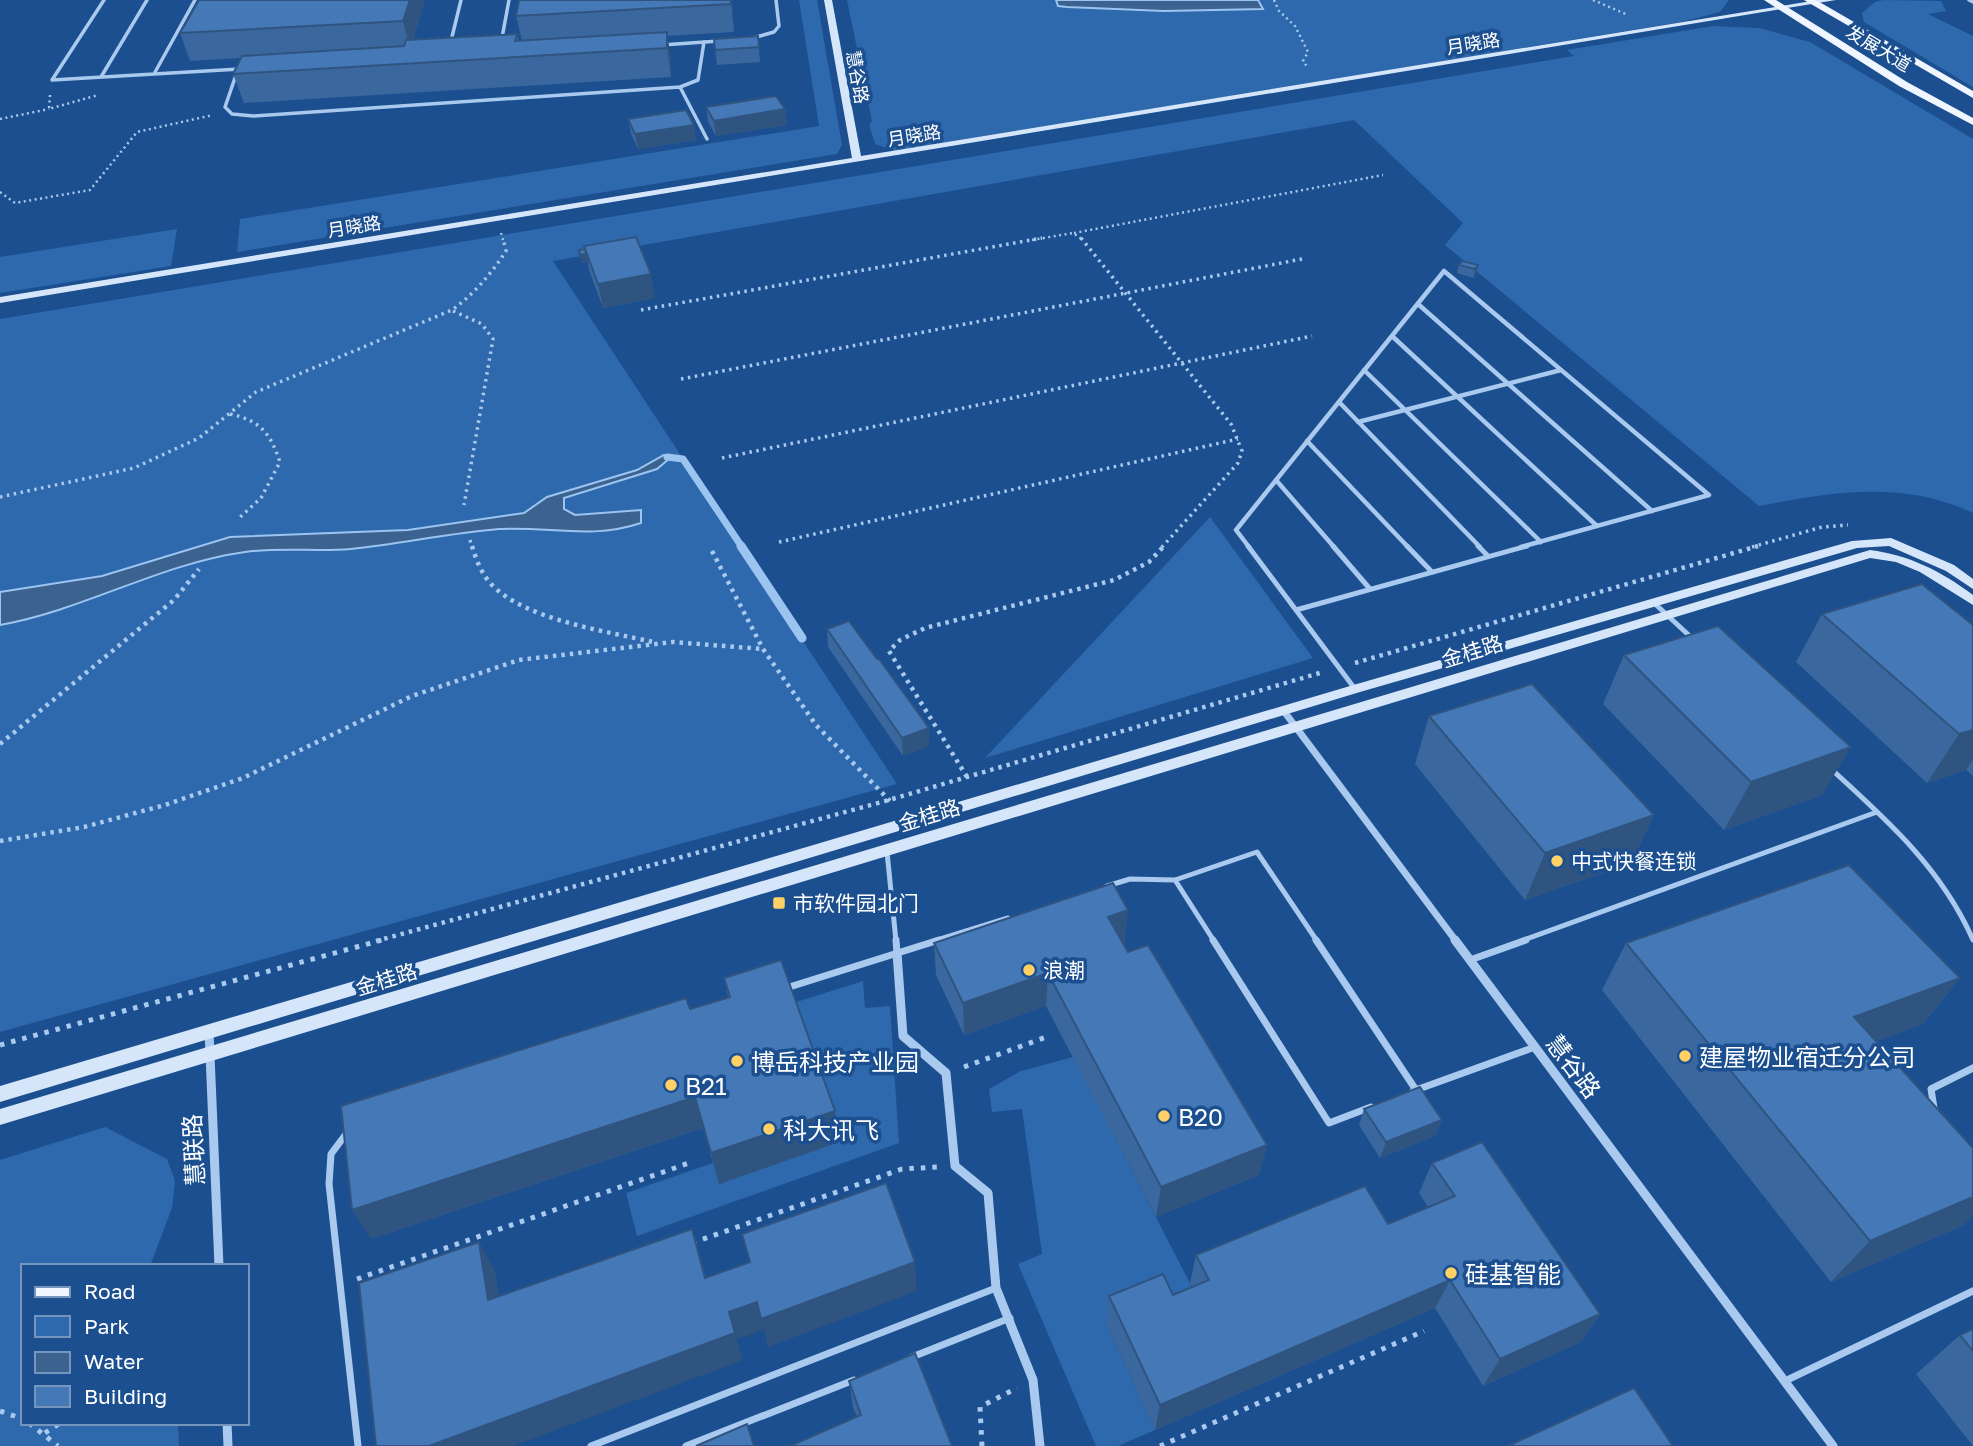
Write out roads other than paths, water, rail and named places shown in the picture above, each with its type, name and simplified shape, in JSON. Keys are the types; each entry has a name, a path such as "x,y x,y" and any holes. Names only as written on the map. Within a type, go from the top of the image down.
{"main road":[{"name":"发展大道","path":"1769,0 1903,84 1973,122"},
{"name":"发展大道","path":"1811,2 1973,96"}],"street":[{"name":"慧谷路","path":"828,0 857,160"},
{"name":"月晓路","path":"0,300 1832,0"},
{"name":"金桂路","path":"0,1094 1283,710 1856,544 1891,542 1951,568 1973,585"},
{"name":"金桂路","path":"0,1117 1870,554 1895,556 1934,573 1973,601"},
{"name":"慧谷路","path":"1283,710 1833,1446"},
{"path":"897,953 903,1036 946,1073 955,1166 988,1193 996,1288 1033,1380 1040,1446"},
{"name":"慧联路","path":"208,1032 219,1264"},
{"path":"227,1425 228,1446"}],"lane":[{"path":"104,0 52,80 252,68"},
{"path":"101,77 147,0"},
{"path":"154,74 195,0"},
{"path":"450,46 461,0"},
{"path":"502,40 509,0"},
{"path":"750,39 774,32 779,26 776,0"},
{"path":"650,45 727,41"},
{"path":"239,69 226,97 225,107 230,111 253,116 680,88 698,80 704,62 704,42"},
{"path":"680,88 707,139"},
{"path":"1296,610 1709,495 1444,271 1236,530 1354,689"},
{"path":"1418,304 1652,511"},
{"path":"1392,336 1597,526"},
{"path":"1364,370 1541,542"},
{"path":"1358,422 1561,370"},
{"path":"1339,401 1488,556"},
{"path":"1307,441 1432,572"},
{"path":"1276,480 1370,589"},
{"path":"1653,602 1697,643"},
{"path":"1827,765 1877,812 1934,873 1965,916 1973,940"},
{"path":"1470,960 1877,812"},
{"path":"887,849 897,953"},
{"path":"1104,887 1130,879 1175,880 1257,852 1416,1090"},
{"path":"1175,880 1329,1123 1379,1104"},
{"path":"777,990 1013,916"},
{"path":"1404,1095 1535,1047"},
{"path":"1937,1119 1931,1089 1973,1068"},
{"path":"356,1126 345,1132 331,1154 329,1184 358,1446"},
{"path":"591,1446 996,1288"},
{"path":"1785,1381 1973,1291"},
{"path":"906,1359 1010,1318"},
{"path":"686,1446 867,1375"}],"water":[{"path":"1056,0 1258,0 1263,9 1164,11 1067,7 1058,6"},
{"path":"664,455 670,458 657,469 564,498 564,509 575,515 641,510 641,523 622,528 587,532 499,529 351,549 245,552 182,566 62,609 0,625 0,592 102,576 230,537 408,530 524,513 547,497 637,470"}],"waterway":[{"path":"667,457 683,459 742,547"},
{"path":"741,546 802,638"}],"place":[{"name":"中式快餐连锁","path":"1557,861"},
{"name":"市软件园北门","path":"779,903"},
{"name":"浪潮","path":"1029,970"},
{"name":"建屋物业宿迁分公司","path":"1685,1056"},
{"name":"博岳科技产业园","path":"737,1061"},
{"name":"B21","path":"671,1085"},
{"name":"B20","path":"1164,1116"},
{"name":"科大讯飞","path":"769,1129"},
{"name":"硅基智能","path":"1451,1273"}]}
